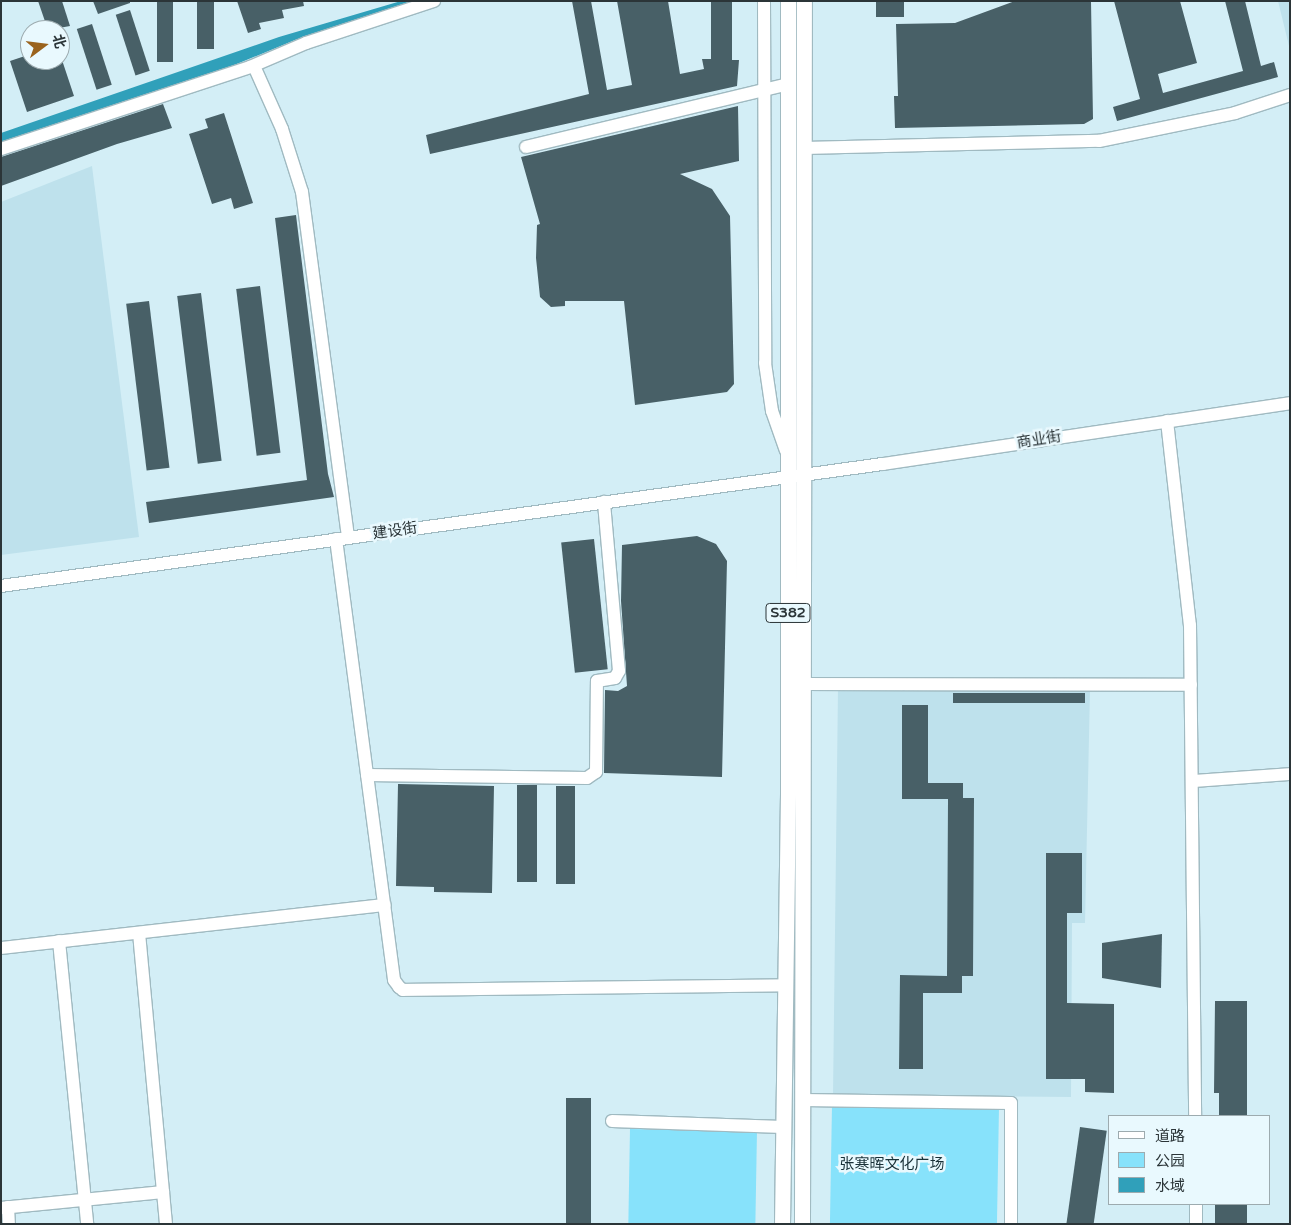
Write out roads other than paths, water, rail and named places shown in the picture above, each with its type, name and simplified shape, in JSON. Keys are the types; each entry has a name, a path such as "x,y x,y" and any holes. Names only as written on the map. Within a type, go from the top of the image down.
{"main road":[{"name":"S382","path":"782,1224 788,477 788,1"},
{"name":"S382","path":"802,1224 804,1"}],"street":[{"path":"1,149 254,66 306,42 434,1"},
{"path":"764,1 765,363 772,411 788,457"},
{"path":"254,66 282,129 302,192 367,775 394,980 403,990 785,985"},
{"path":"526,147 788,84"},
{"path":"804,148 1099,141 1235,113 1290,95"},
{"name":"商业街","path":"788,477 1290,403"},
{"path":"1167,421 1190,625 1195,1115"},
{"name":"建设街","path":"1,586 788,477"},
{"path":"367,775 587,778 596,772 597,680 614,678 620,672 604,502"},
{"path":"804,684 1191,685"},
{"path":"1193,781 1290,774"},
{"path":"1,948 385,905"},
{"path":"139,933 166,1224"},
{"path":"59,942 87,1224"},
{"path":"803,1100 1011,1103 1011,1224"},
{"path":"612,1121 783,1126"},
{"path":"10,1224 5,1208 163,1192"},
{"path":"1196,1205 1196,1224"}],"water":[{"path":"401,1 429,1 295,40 186,85 1,142 1,133 279,37"}],"park label":[{"name":"张寒晖文化广场","path":"892,1165"}]}
